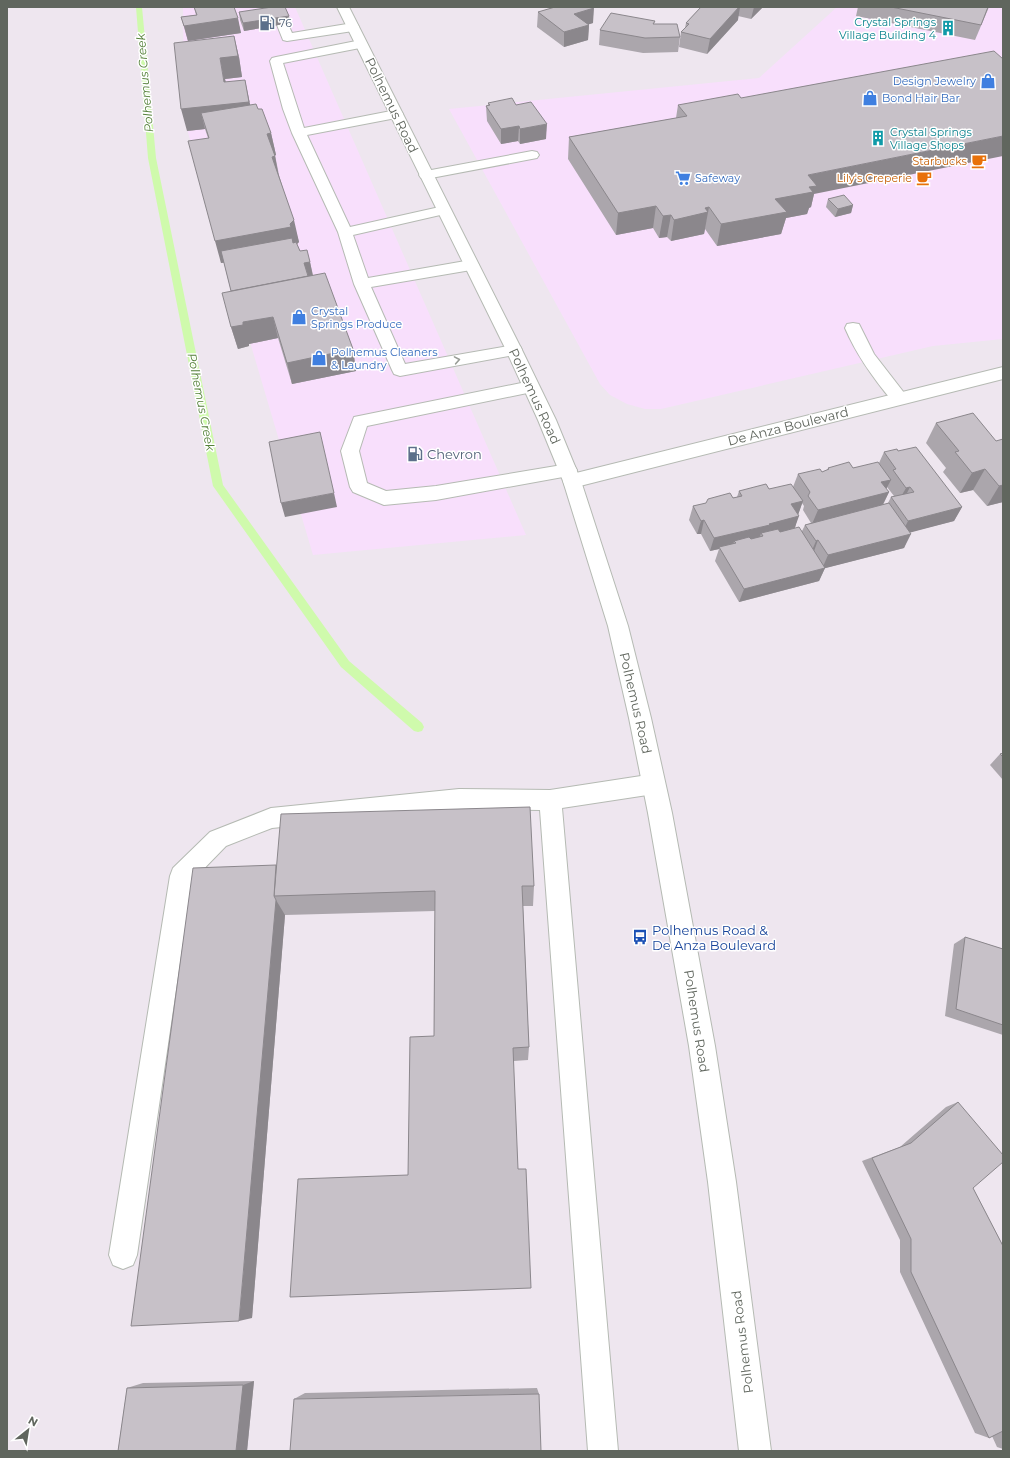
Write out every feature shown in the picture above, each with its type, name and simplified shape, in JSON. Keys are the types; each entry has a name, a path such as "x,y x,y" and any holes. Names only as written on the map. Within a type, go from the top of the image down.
{"main road":[{"name":"Polhemus Road","path":"343,7 532,387 570,476 618,626 654,784 683,934 702,1046 722,1182 755,1451"},
{"name":"De Anza Boulevard","path":"570,476 1003,373"}],"lane":[{"path":"283,24 287,37 353,28"},
{"path":"361,44 276,62 290,109 299,132 345,232 362,284 400,370 514,350"},
{"path":"299,132 396,114"},
{"path":"426,174 532,155"},
{"path":"345,232 444,210"},
{"path":"362,284 471,265"},
{"path":"853,328 867,357 899,398"},
{"path":"532,387 360,422 350,451 359,487 384,498 570,476"},
{"path":"123,1255 180,876 218,839 270,818 313,812 459,799 550,800 654,784"},
{"path":"550,800 603,1451"}],"shaded area":[{"path":"183,7 295,7 526,535 313,555 184,119"},
{"path":"837,7 1003,7 1003,339 933,346 661,409 645,409 627,404 610,395 600,384 449,109 759,78"}],"building":[{"path":"194,7 234,7 238,18 184,26 181,17 197,15"},
{"path":"272,7 285,7 289,16 243,23 239,12"},
{"path":"555,7 594,8 574,14 589,25 564,32 538,12"},
{"path":"701,7 739,7 710,39 681,32 689,24 686,23"},
{"path":"891,7 988,7 981,25"},
{"path":"611,13 655,21 653,24 677,24 680,37 645,38 600,30"},
{"path":"234,36 238,56 220,58 224,82 245,80 249,102 181,109 174,43"},
{"path":"994,51 1003,59 1003,136 808,175 817,186 809,187 813,192 775,199 787,212 721,224 709,207 705,208 708,212 674,220 671,215 663,216 656,206 618,213 569,137 687,116 678,105 738,94 741,98"},
{"path":"512,98 516,105 531,102 547,124 520,129 519,126 501,129 486,106 490,105 488,103"},
{"path":"256,104 258,109 262,109 271,133 267,134 275,156 272,157 294,220 290,224 291,227 215,241 188,141 209,138 201,113"},
{"path":"844,195 853,205 838,209 828,199"},
{"path":"292,238 293,243 296,242 300,251 307,250 310,262 304,263 308,276 231,291 221,251"},
{"path":"325,273 353,349 287,363 273,317 243,322 243,325 231,327 222,293"},
{"path":"973,413 996,441 1003,439 1003,485 999,486 985,469 972,473 955,452 959,451 936,423"},
{"path":"320,432 334,493 281,503 269,442"},
{"path":"916,447 962,507 908,521 891,497 914,492 910,487 906,488 893,470 896,469 884,452"},
{"path":"849,462 853,468 878,462 891,480 881,482 889,492 818,510 808,496 810,492 798,474 820,469 822,472 829,469 828,468"},
{"path":"766,484 769,489 791,484 803,501 791,504 799,516 769,524 770,525 714,538 704,520 701,521 693,506 706,503 708,499 730,493 733,498 742,496 739,491"},
{"path":"889,503 911,534 828,555 805,525"},
{"path":"799,527 825,568 744,589 719,547 736,543 734,541 749,537 751,539 763,536 761,533 778,529 780,532"},
{"path":"530,807 534,886 522,886 529,1047 513,1048 518,1169 526,1169 531,1288 290,1297 298,1179 408,1175 410,1037 434,1036 435,891 274,896 281,814"},
{"path":"276,865 274,896 276,900 239,1321 131,1326 193,868"},
{"path":"965,937 1003,949 1003,1025 956,1009"},
{"path":"958,1102 1003,1155 1003,1162 973,1188 1003,1246 1003,1431 989,1438 911,1272 911,1239 872,1158 911,1143"},
{"path":"243,1385 236,1451 118,1451 127,1388"},
{"path":"539,1394 541,1451 290,1451 294,1399"}],"waterway":[{"name":"Polhemus Creek","path":"139,7 152,158 218,486 345,664 418,727"}],"place":[{"name":"76","path":"267,23"},
{"name":"Crystal Springs Village Building 4","path":"948,28"},
{"name":"Design Jewelry","path":"988,81"},
{"name":"Bond Hair Bar","path":"870,98"},
{"name":"Crystal Springs Village Shops","path":"878,138"},
{"name":"Starbucks","path":"979,161"},
{"name":"Safeway","path":"683,178"},
{"name":"Lily's Creperie","path":"924,178"},
{"name":"Crystal Springs Produce","path":"299,317"},
{"name":"Polhemus Cleaners & Laundry","path":"319,358"},
{"name":"Chevron","path":"415,454"},
{"name":"Polhemus Road & De Anza Boulevard","path":"640,937"}]}
